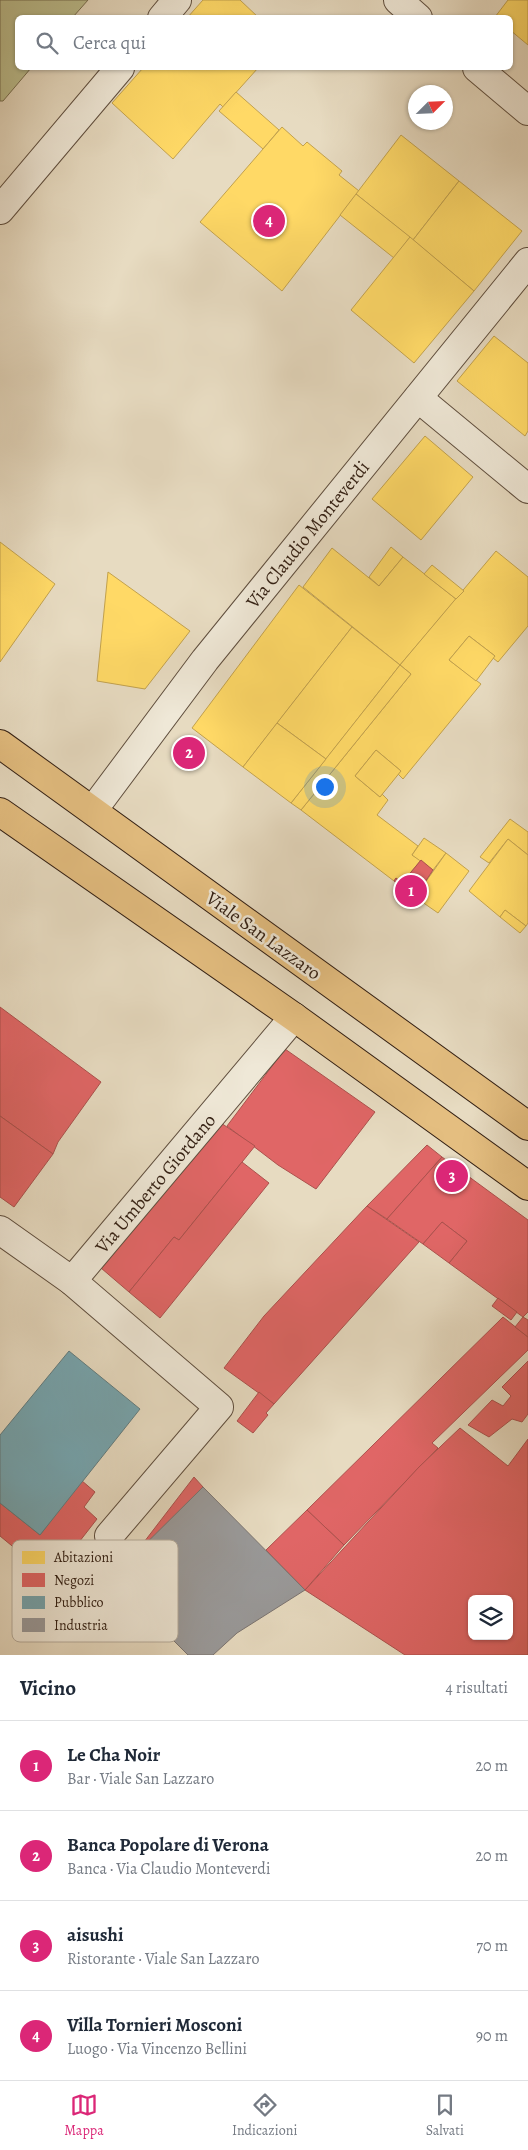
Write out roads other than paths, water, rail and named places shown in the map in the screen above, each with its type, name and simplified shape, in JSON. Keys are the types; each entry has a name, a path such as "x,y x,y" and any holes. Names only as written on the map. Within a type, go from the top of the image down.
{"main road":[{"name":"Viale San Lazzaro","path":"0,744 528,1126"},
{"path":"0,812 294,1017 528,1186"}],"street":[{"path":"164,15 177,0"},
{"path":"398,0 415,15"},
{"path":"0,210 118,70"},
{"path":"479,70 528,111"},
{"name":"Via Claudio Monteverdi","path":"93,810 205,660 528,262"},
{"path":"418,398 528,489"},
{"name":"Via Umberto Giordano","path":"72,1281 294,1017"},
{"path":"0,1230 72,1281 219,1406 109,1536"}],"place":[{"name":"Villa Tornieri Mosconi","path":"269,221"},
{"name":"Banca Popolare di Verona","path":"189,753"},
{"name":"Le Cha Noir","path":"411,891"},
{"name":"aisushi","path":"452,1176"}]}
